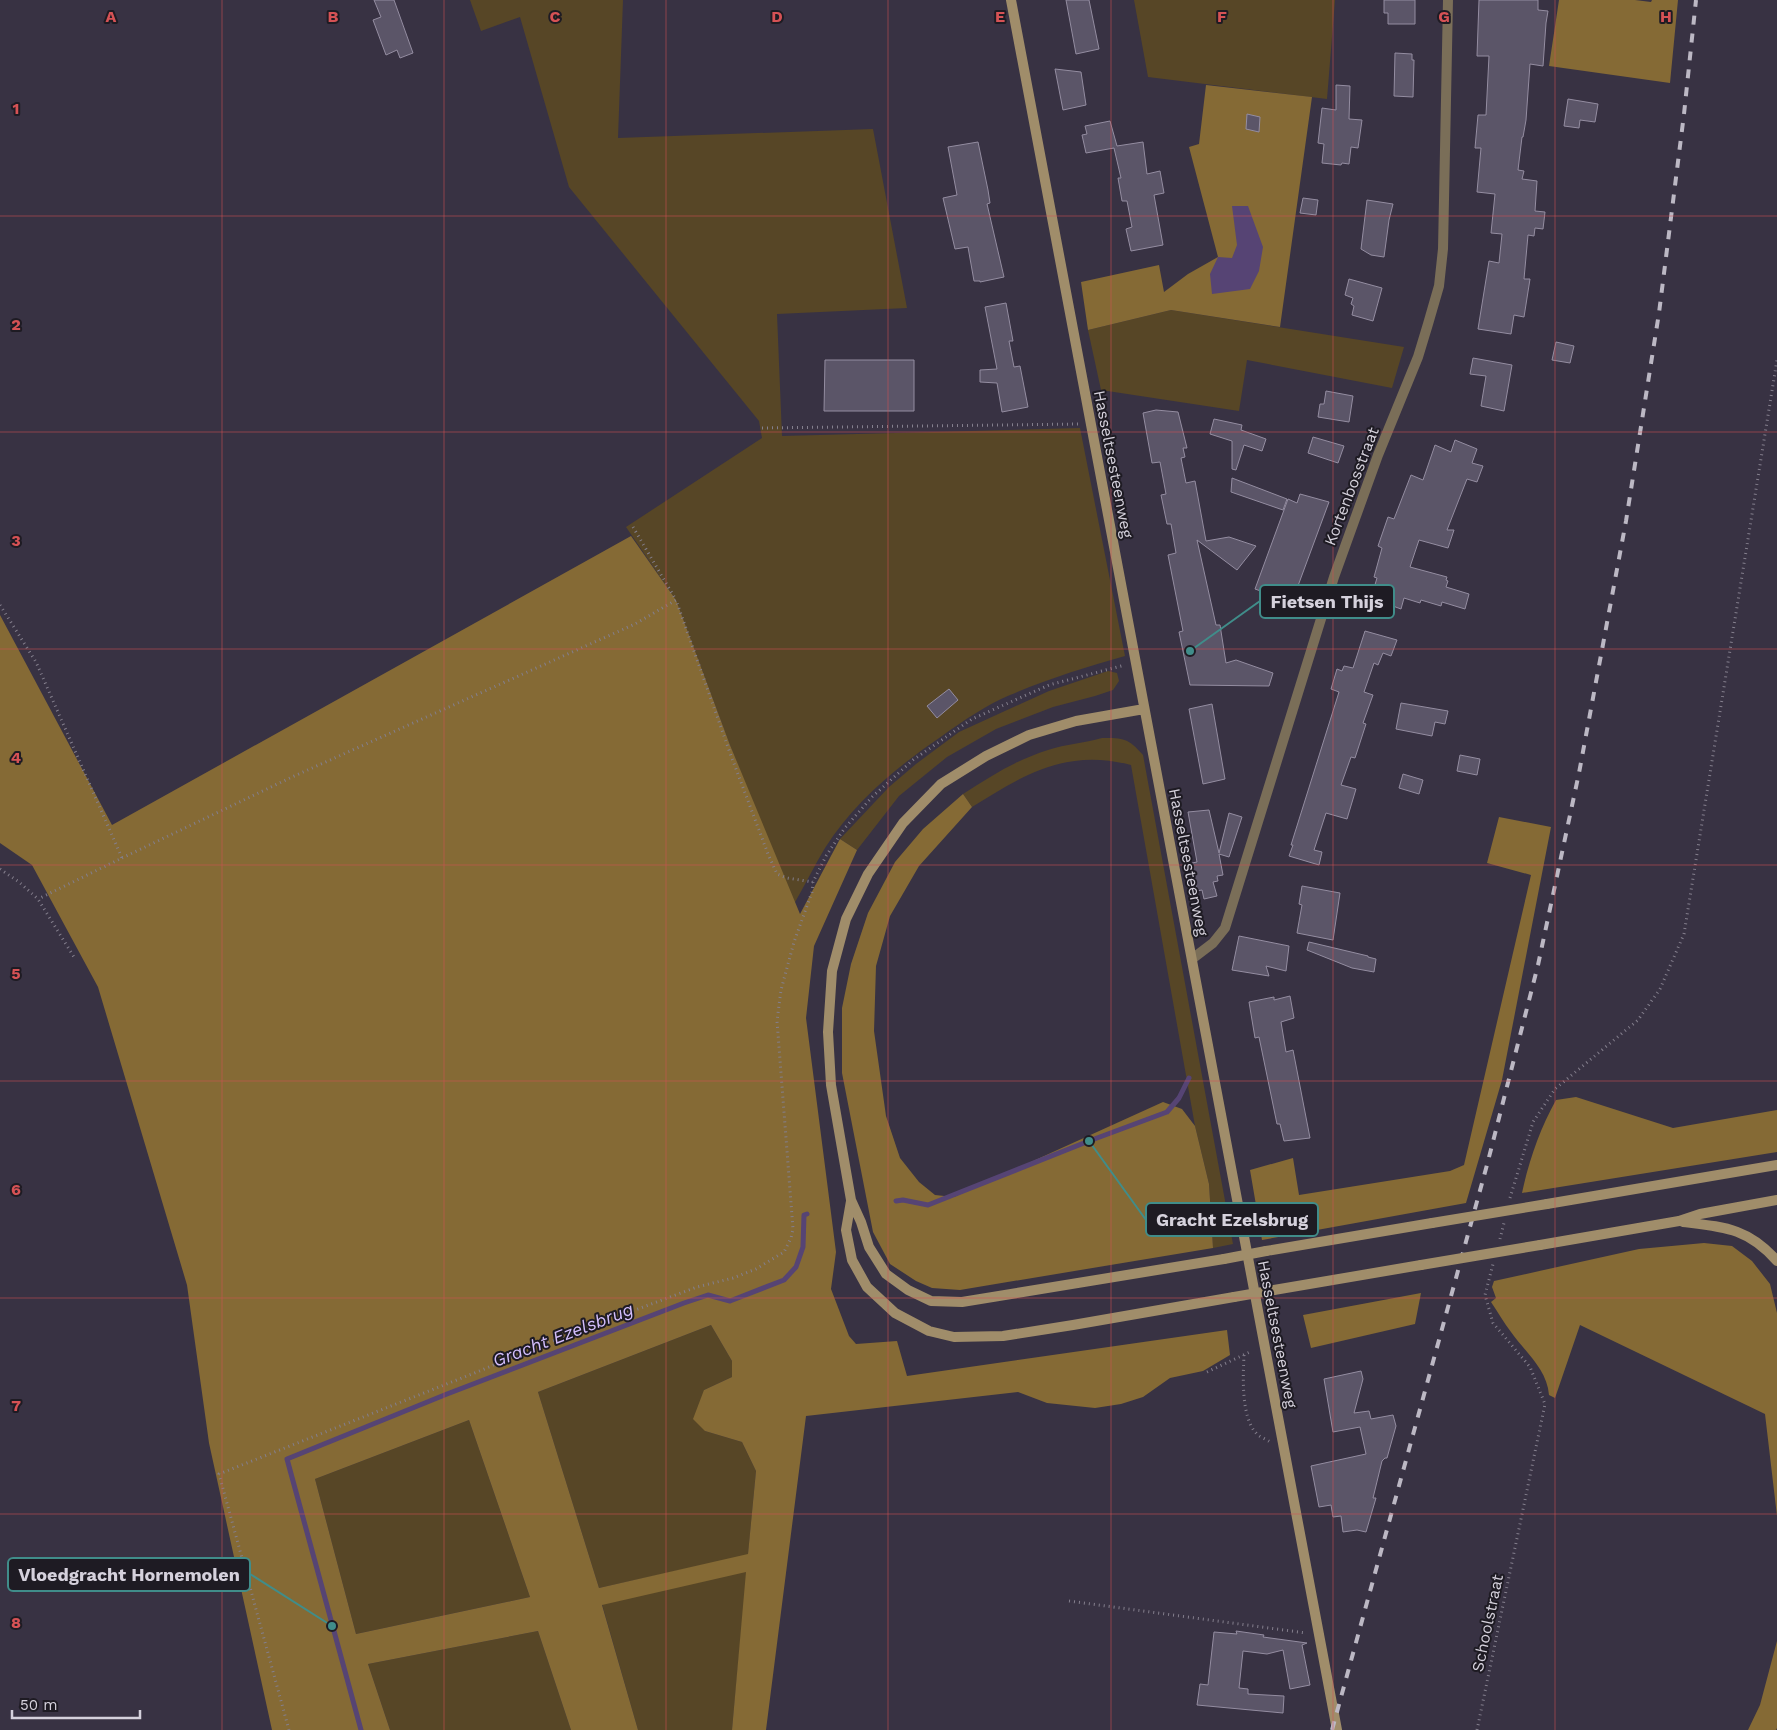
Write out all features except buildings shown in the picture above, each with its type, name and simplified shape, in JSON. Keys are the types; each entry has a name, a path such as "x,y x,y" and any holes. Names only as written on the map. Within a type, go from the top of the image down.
{"main road":[{"name":"Hasseltsesteenweg","path":"1012,0 1337,1730"},
{"path":"1144,709 1076,721 1029,735 986,756 941,784 903,823 868,874 846,919 832,972 828,1032 831,1085 851,1200 861,1222 868,1247 886,1274 908,1290 931,1301 962,1302 1777,1165"},
{"path":"851,1200 846,1230 852,1260 867,1287 894,1313 929,1331 954,1337 1002,1336 1073,1325 1679,1221 1700,1214 1777,1200"},
{"path":"1679,1221 1734,1230 1750,1237 1766,1248 1777,1261"}],"street":[{"name":"Kortenbosstraat","path":"1192,959 1213,943 1224,928 1334,577 1378,454 1418,357 1439,286 1442,249 1448,0"}],"path":[{"path":"1510,1200 1533,1122 1555,1089 1638,1020 1660,989 1684,934 1777,360"},
{"path":"762,428 1091,424"},
{"path":"634,526 676,600 730,753 778,874 787,878 813,882"},
{"path":"38,899 292,777 635,624 676,600"},
{"path":"0,605 36,662 122,858"},
{"path":"289,1730 219,1474 528,1350 697,1287 733,1278 756,1269 784,1252 791,1238 792,1229 777,1021 780,990 794,942 812,892 813,882 826,856 844,829 872,797 920,755 972,719 1049,685 1136,663"},
{"path":"0,870 19,882 38,899 74,957"},
{"path":"1497,1248 1505,1219"},
{"name":"Schoolstraat","path":"1477,1730 1545,1404 1530,1368 1493,1323 1485,1295 1495,1257"},
{"path":"1208,1372 1264,1345"},
{"path":"1244,1355 1242,1379 1248,1418 1256,1433 1284,1450"},
{"path":"1069,1602 1319,1635"}],"shaded area":[{"path":"470,0 623,0 618,138 873,129 907,308 777,314 782,436 1080,428 1125,656 1081,669 1001,699 966,719 909,760 893,772 849,815 825,848 794,904 730,745 676,600 626,527 762,438 759,421 569,187 520,17 481,31"},
{"path":"1134,0 1335,0 1327,99 1148,77"},
{"path":"1559,0 1635,0 1651,2 1652,0 1678,0 1670,83 1549,66"},
{"path":"1206,85 1312,97 1280,327 1171,310 1088,330 1081,282 1159,265 1164,292 1188,274 1218,257 1189,147 1199,144"},
{"path":"1232,206 1248,206 1263,247 1259,271 1250,289 1212,294 1210,274 1218,257 1232,258 1237,245"},
{"path":"1171,310 1404,347 1392,388 1247,360 1239,411 1101,390 1088,330"},
{"path":"631,536 676,600 730,745 800,914 840,839 857,850 814,946 806,1018 836,1252 831,1289 849,1336 856,1344 897,1341 907,1376 1227,1330 1230,1355 1203,1371 1170,1378 1143,1397 1121,1404 1095,1408 1047,1403 1018,1392 806,1416 766,1730 732,1730 746,1572 602,1605 638,1730 571,1730 538,1631 368,1664 390,1730 272,1730 209,1443 187,1285 98,987 32,865 0,843 0,615 112,825","holes":["711,1325 732,1361 732,1377 704,1390 693,1419 705,1431 742,1442 756,1471 748,1554 599,1588 538,1392","469,1420 530,1597 356,1634 315,1479"]},
{"path":"1108,671 1117,673 1119,681 1113,690 1053,707 996,729 947,757 899,796 857,850 840,839 889,787 959,732 1049,691"},
{"path":"1102,738 1125,740 1143,755 1233,1244 1213,1248 1209,1184 1195,1126 1131,765 1087,760 1047,767 1010,784 972,807 963,794 1004,769 1036,754 1062,746"},
{"path":"963,794 972,807 919,866 890,916 876,966 874,1031 886,1116 900,1158 919,1182 935,1195 954,1197 1163,1102 1182,1109 1195,1126 1209,1184 1213,1248 960,1290 932,1288 916,1281 890,1264 873,1232 842,1073 842,1008 851,964 868,913 895,862 923,829"},
{"path":"1499,817 1551,827 1502,1080 1466,1203 1262,1240 1250,1170 1293,1158 1299,1195 1450,1171 1464,1165 1531,875 1487,863"},
{"path":"1576,1097 1673,1128 1777,1110 1777,1152 1522,1193 1536,1145 1556,1100"},
{"path":"1704,1243 1732,1246 1752,1261 1770,1284 1777,1313 1777,1516 1765,1414 1580,1325 1555,1398 1549,1395 1540,1369 1508,1329 1491,1302 1496,1298 1492,1287 1494,1281 1639,1249"},
{"path":"1421,1293 1415,1324 1311,1348 1303,1315"},
{"path":"711,1325 732,1361 732,1377 704,1390 705,1431 742,1442 756,1471 748,1555 599,1588 538,1392"},
{"path":"469,1420 530,1597 356,1634 315,1479"},
{"path":"747,1571 732,1730 638,1730 602,1604"},
{"path":"538,1631 571,1730 390,1730 368,1664"},
{"path":"1777,1641 1777,1728 1776,1730 1748,1730 1760,1705"}],"waterway":[{"name":"Gracht Ezelsbrug","path":"896,1201 903,1200 928,1205 1167,1112 1179,1098 1189,1078"},
{"name":"Gracht Ezelsbrug","path":"361,1730 287,1459 447,1394 684,1303 708,1295 730,1301 784,1280 796,1267 803,1247 804,1215 807,1214"}],"railway":[{"path":"1332,1730 1487,1165 1538,965 1579,773 1626,521 1659,313 1696,0"}],"place":[{"name":"Fietsen Thijs","path":"1190,651"},
{"name":"Gracht Ezelsbrug","path":"1089,1141"},
{"name":"Vloedgracht Hornemolen","path":"332,1626"}]}
